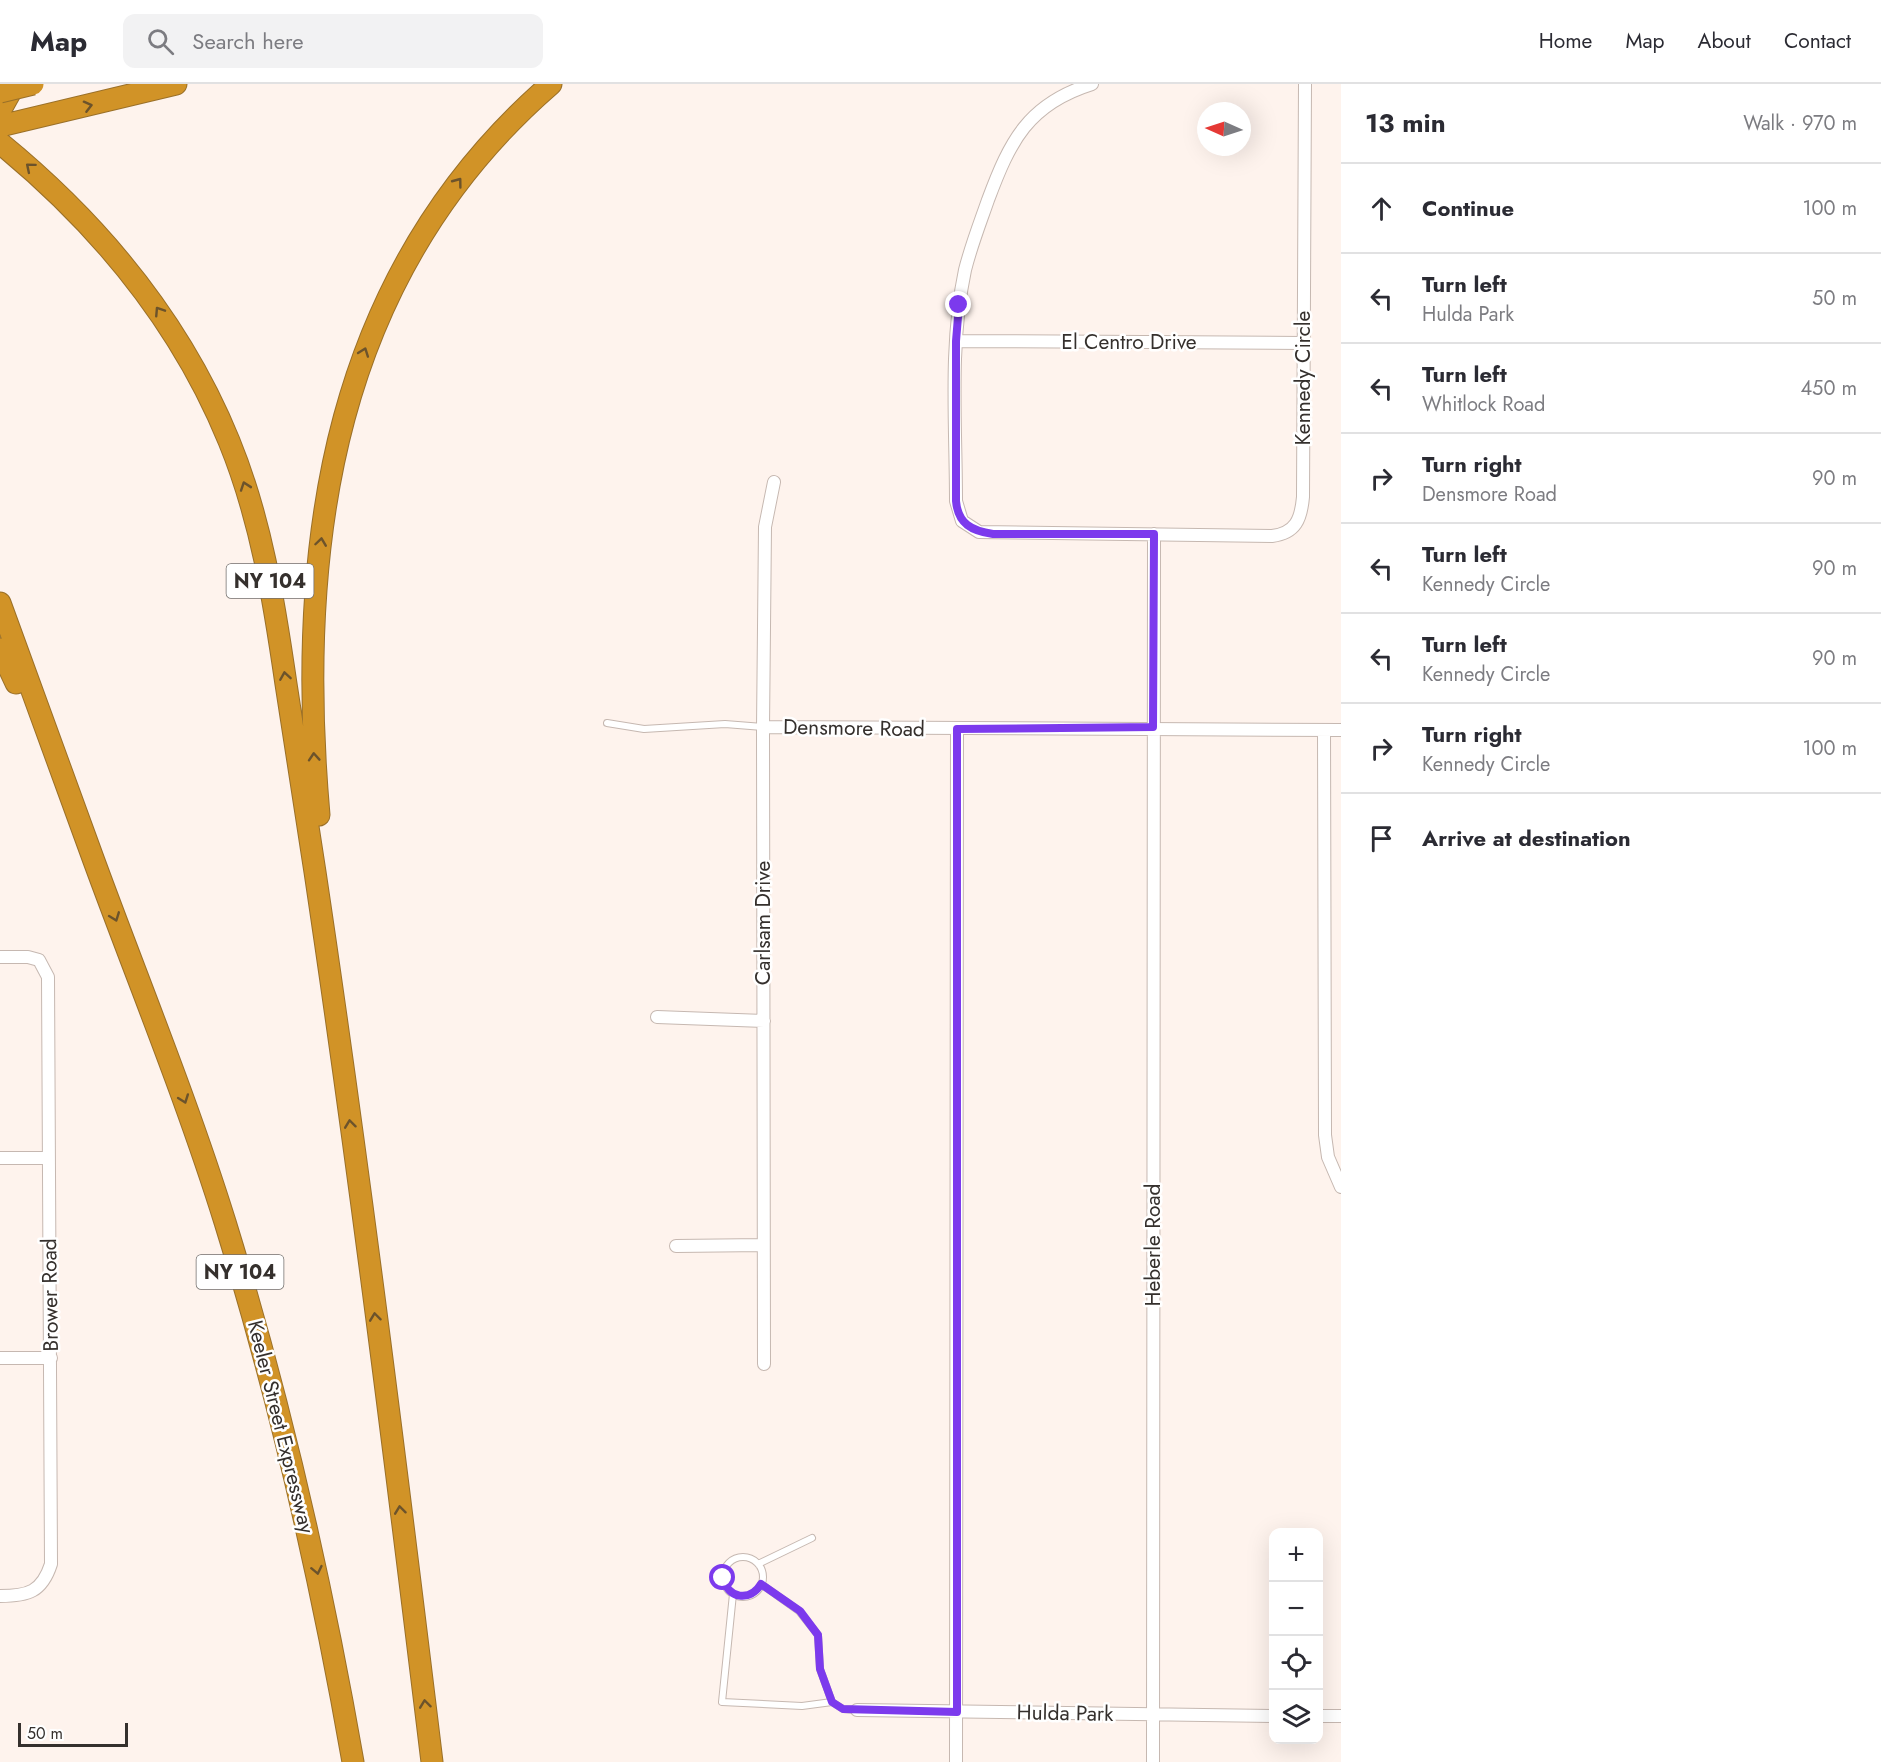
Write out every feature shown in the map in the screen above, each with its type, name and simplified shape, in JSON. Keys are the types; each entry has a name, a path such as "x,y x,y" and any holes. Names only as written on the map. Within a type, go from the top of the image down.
{"highway":[{"path":"0,111 15,84"},
{"path":"0,92 33,84"},
{"path":"0,126 176,84"},
{"path":"338,1025 314,759 312,678 317,572 339,440 369,339 391,290 417,242 479,156 551,84"},
{"name":"NY 104","path":"0,142 59,193 120,259 167,324 219,419 248,494 266,563 278,624 338,1025 432,1762"},
{"path":"0,603 94,862"},
{"name":"NY 104","path":"0,649 94,862"},
{"name":"Keeler Street Expressway","path":"94,862 190,1116 245,1289 296,1479 341,1694 351,1762"}],"street":[{"name":"Kennedy Circle","path":"1092,84 1076,89 1041,109 1026,122 1012,142 973,241 959,305 956,341 956,501 962,521 979,532 993,534 1272,536 1288,532 1295,527 1299,520 1303,497 1305,84"},
{"name":"El Centro Drive","path":"956,341 1303,343"},
{"name":"Carlsam Drive","path":"764,1364 765,527 774,483"},
{"path":"1153,727 1154,534"},
{"name":"Densmore Road","path":"763,727 957,729 1153,727 1341,730"},
{"name":"Heberle Road","path":"1153,727 1153,1762"},
{"path":"956,1762 957,729"},
{"path":"1324,729 1325,1135 1328,1157 1341,1187"},
{"name":"Brower Road","path":"0,957 39,960 48,978 51,1358 51,1564 46,1581 35,1590 18,1596 0,1596"},
{"path":"657,1017 764,1021"},
{"path":"0,1158 48,1158"},
{"path":"675,1245 763,1245"},
{"path":"0,1358 51,1358"},
{"name":"Hulda Park","path":"857,1710 1269,1716"},
{"path":"1323,1716 1341,1716"}],"lane":[{"path":"607,723 644,729 724,724 763,727"},
{"path":"758,1564 812,1538"},
{"path":"747,1557 758,1564 762,1571 761,1584 758,1590 746,1597 733,1594 728,1590 723,1578 730,1562 747,1557"},
{"path":"761,1584 800,1611 818,1635 820,1669 832,1702 843,1709 857,1710"},
{"path":"733,1594 722,1702 802,1706 832,1702"}],"route":[{"path":"723,1578 724,1584 733,1594 746,1597 758,1590 761,1584 800,1611 818,1635 820,1669 832,1702 843,1709 957,1712 957,729 1153,727 1154,534 993,534 969,528 962,521 957,512 956,501 956,341 959,305"}]}
